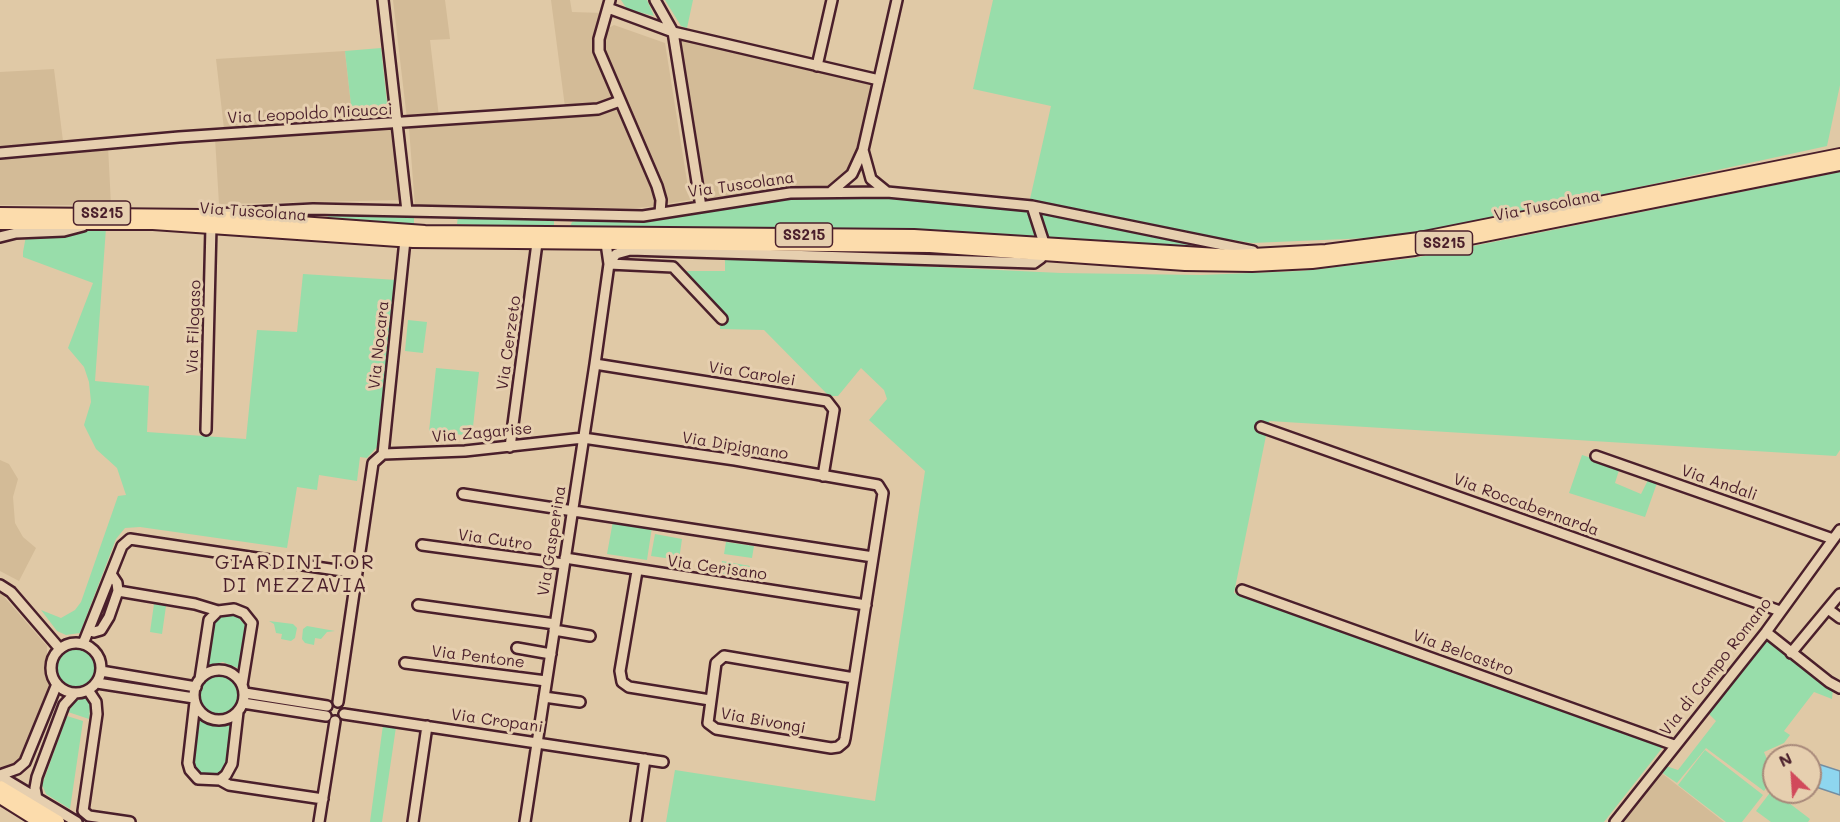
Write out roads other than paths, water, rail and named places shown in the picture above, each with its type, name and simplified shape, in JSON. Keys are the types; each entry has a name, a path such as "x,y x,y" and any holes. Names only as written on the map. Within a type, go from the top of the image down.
{"main road":[{"name":"Via Tuscolana","path":"317,229 405,240 537,243 566,238 606,243 1043,248 1211,256 1279,255 1428,237 1840,155"},
{"name":"Via Tuscolana","path":"0,214 566,238 904,236 1211,265 1312,262 1433,245 1840,164"},
{"name":"Via Tuscolana","path":"0,223 207,221"},
{"path":"0,786 58,822"},
{"path":"0,797 40,822"}],"street":[{"path":"383,0 407,211"},
{"path":"655,0 673,32 701,207"},
{"path":"817,66 832,0"},
{"path":"832,191 852,174 863,150 897,0"},
{"path":"660,213 661,200 657,186 598,47 609,4 673,32 879,80"},
{"name":"Via Leopoldo Micucci","path":"0,153 179,137 598,109 620,101"},
{"path":"863,150 871,179 887,192"},
{"name":"Via Tuscolana","path":"207,221 232,211 660,213 778,194 832,191 887,192 958,197 1032,206 1221,246 1279,255"},
{"path":"1032,206 1043,248"},
{"path":"317,229 317,217 328,210"},
{"path":"566,238 566,222 574,214"},
{"name":"Via Filogaso","path":"206,430 207,221"},
{"path":"0,237 16,232 68,231 93,223"},
{"name":"Via Nocara","path":"383,454 405,240"},
{"name":"Via Cerzeto","path":"510,447 537,243"},
{"name":"Via Gasperina","path":"525,822 609,264 606,243"},
{"path":"674,243 615,254 609,264 673,267 722,319"},
{"path":"774,244 831,255"},
{"name":"Via Tuscolana","path":"630,250 1034,263 1040,260 1043,248"},
{"name":"Via Carolei","path":"595,364 827,401 834,410 823,476"},
{"name":"Via Roccabernarda","path":"1261,427 1780,611"},
{"name":"Via Zagarise","path":"383,454 510,447 583,438"},
{"name":"Via Dipignano","path":"583,438 823,476 881,488"},
{"path":"319,822 323,799 329,714 338,702 373,463 383,454"},
{"name":"Via Andali","path":"1596,456 1833,539"},
{"name":"Via Bivongi","path":"854,678 724,656 716,662 707,721 712,728 835,748 844,740 866,605 883,493 881,488"},
{"name":"Via Cerisano","path":"463,494 873,557"},
{"name":"Via di Campo Romano","path":"1615,822 1766,632 1840,530"},
{"path":"83,644 123,544 135,539 356,573"},
{"name":"Via Cutro","path":"422,545 564,561"},
{"name":"Via Cerisano","path":"564,561 866,605"},
{"path":"637,571 620,671 622,682 629,687 710,700"},
{"path":"89,630 98,632 103,627 118,591 117,582 111,574"},
{"path":"0,585 11,592 60,649"},
{"name":"Via Belcastro","path":"1242,590 1674,745"},
{"path":"118,591 195,604 218,611 238,610 251,621 232,764 220,780"},
{"path":"1791,653 1840,594"},
{"path":"418,605 555,627 590,636"},
{"path":"1828,609 1840,618"},
{"path":"218,611 208,624 195,700 188,763 198,779 220,780 229,786 323,799"},
{"path":"1766,632 1828,682 1840,687"},
{"path":"38,799 35,788 37,777 64,705 75,693 88,690 97,683 101,671 95,651 83,644 67,645 60,649 52,662 53,677 57,684 75,693"},
{"path":"517,648 551,654"},
{"name":"Via Pentone","path":"405,663 546,681"},
{"path":"101,671 198,683 214,670 223,670 231,673 242,698"},
{"path":"97,683 195,700"},
{"path":"0,775 17,769 25,762 57,684"},
{"path":"88,690 96,702 97,711 83,811 89,816 130,822"},
{"path":"544,697 580,702"},
{"path":"242,698 329,714 341,719 345,714 344,708 338,702"},
{"path":"195,700 199,709 210,718 225,719 242,698"},
{"name":"Via Cropani","path":"345,714 663,762"},
{"path":"413,822 427,726"},
{"path":"636,822 645,759"},
{"path":"0,775 77,822"}],"water":[{"path":"1822,765 1840,771 1840,795 1822,789"}],"district":[{"name":"GIARDINI TOR DI MEZZAVIA","path":"295,574"}]}
